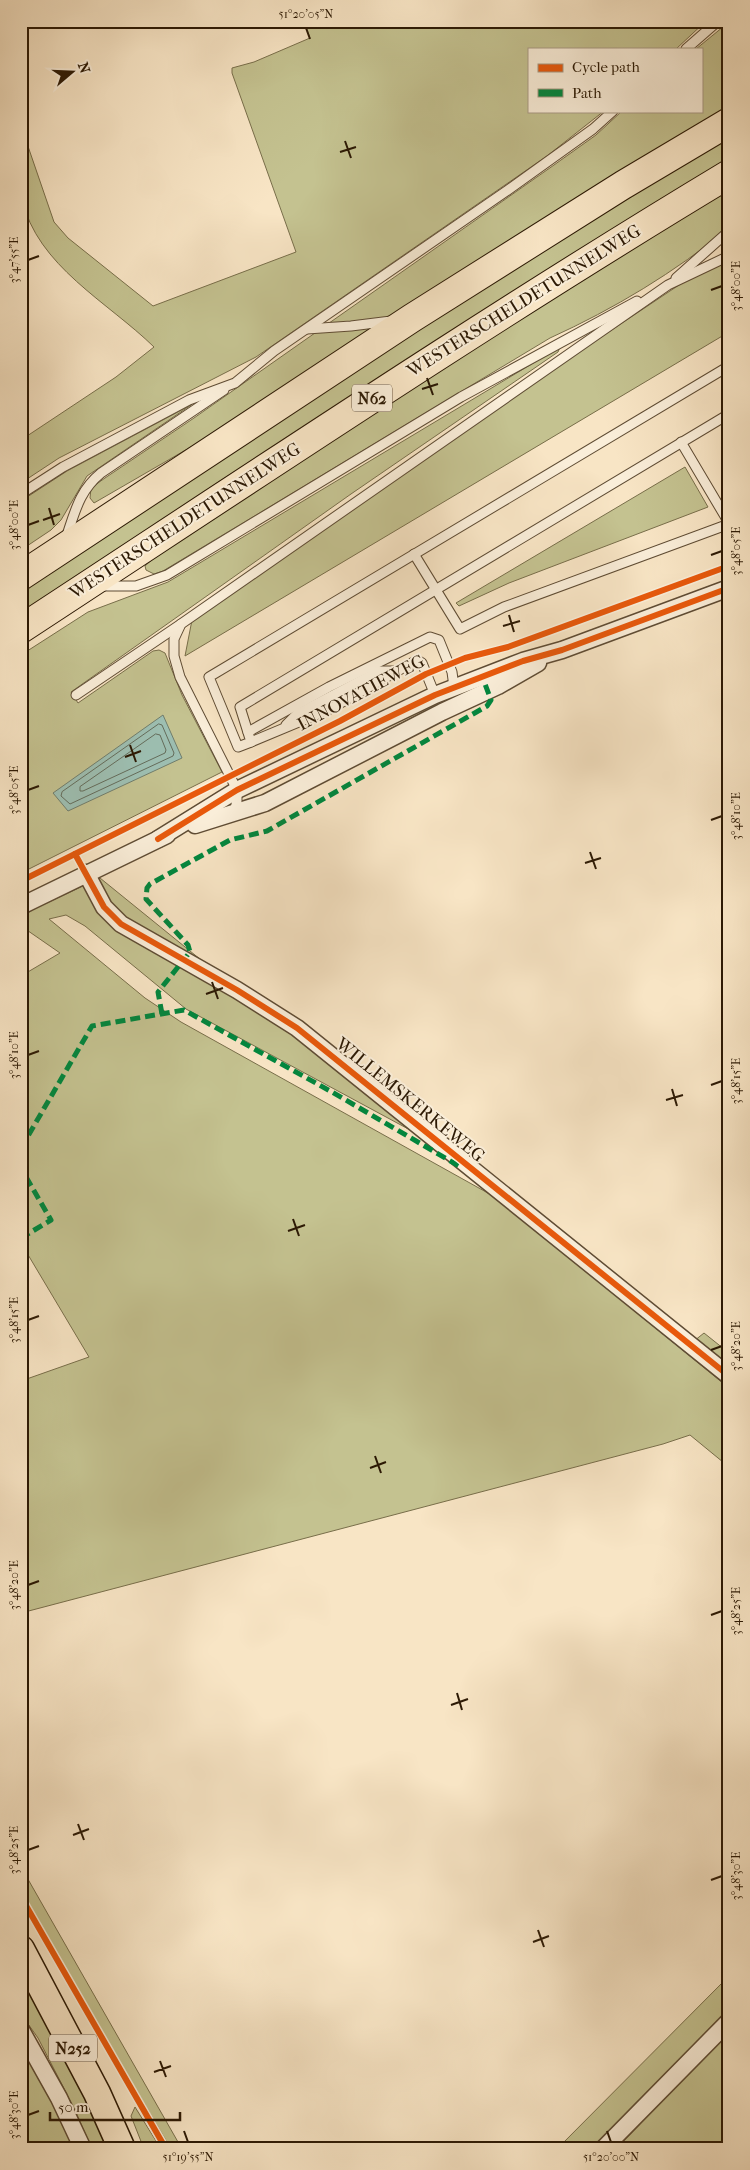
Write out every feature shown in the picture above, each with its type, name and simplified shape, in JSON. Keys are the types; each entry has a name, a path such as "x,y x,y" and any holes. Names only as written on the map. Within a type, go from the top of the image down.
{"highway":[{"name":"N62","path":"21,576 412,318 614,190 729,122"},
{"name":"WESTERSCHELDETUNNELWEG","path":"21,629 346,414 729,174"}],"main road":[{"name":"N252","path":"21,1949 97,2093 122,2149"}],"street":[{"name":"INNOVATIEWEG","path":"158,839 236,790 435,695 523,660 562,650 729,588"},
{"name":"INNOVATIEWEG","path":"21,906 158,839 265,803 442,712 498,686 562,650"},
{"path":"454,687 457,705"},
{"name":"INNOVATIEWEG","path":"435,695 442,712"},
{"name":"WILLEMSKERKEWEG","path":"86,873 104,907 121,924 237,990 297,1028 729,1376"},
{"path":"603,2149 729,2021"},
{"path":"21,2030 58,2098 82,2149"}],"lane":[{"path":"687,48 718,21"},
{"path":"63,548 74,513 88,484 101,473 235,383 274,351 593,129 612,112"},
{"path":"76,695 668,285 729,231"},
{"path":"88,585 136,586 167,575 461,397 604,317 729,256"},
{"path":"307,329 352,326 412,318"},
{"path":"435,695 422,663 417,660 330,709 238,748 209,677 729,366"},
{"path":"21,494 63,467 189,400 235,383"},
{"path":"251,742 240,707 729,414"},
{"path":"414,554 460,629 504,608 729,523 681,442"},
{"path":"181,624 174,639 174,656 180,677 236,790 237,801 234,812"},
{"path":"248,732 329,687 430,637 439,640 452,672 454,687"},
{"path":"379,672 388,658"},
{"path":"284,727 296,714 379,672 396,671"},
{"path":"280,714 296,714"}],"shaded area":[{"path":"304,21 706,21 677,48 528,48 528,112 603,112 547,156 256,357 59,458 21,483 21,440 116,377 154,347 76,281 42,244 30,223 22,199 20,173 21,126 54,222 68,238 153,306 296,252 232,73 232,68 254,62 310,38"},
{"path":"729,22 729,109 215,433 94,503 90,498 91,488 194,418 554,165 596,135 621,112 702,112 702,48 697,48"},
{"path":"729,134 729,159 418,353 220,481 21,615 21,587 226,452"},
{"path":"729,183 729,228 666,274 621,302 550,338 163,571 154,574 146,570 145,566 184,531"},
{"path":"729,259 729,332 185,656 192,620 577,353 697,273"},
{"path":"560,347 558,352 351,494 71,692 78,703 153,651 159,650 165,653 182,695 222,772 21,873 21,655 88,612 168,582"},
{"path":"191,405 87,476 61,520 51,530 21,550 21,501 67,471"},
{"path":"685,467 708,507 509,583 459,606 456,603"},
{"path":"100,878 412,1131 186,1009 85,926 66,915 49,919 145,998 181,1022 495,1197 729,1388 729,1467 690,1435 663,1444 21,1613 21,1381 89,1357 21,1243 21,976 60,953 21,926 21,917"},
{"path":"704,1333 729,1353 729,1370 694,1341"},
{"path":"21,1867 182,2149 171,2149 21,1894"},
{"path":"21,1970 111,2149 92,2149 74,2108 38,2038 21,2014"},
{"path":"729,1976 729,2009 591,2149 557,2149"},
{"path":"729,2031 729,2149 616,2149"},
{"path":"21,2036 80,2149 21,2149"},
{"path":"135,2107 161,2149 144,2149 131,2116"}],"water":[{"path":"163,715 182,758 68,811 53,793"}],"marked path":[{"path":"162,1014 158,992 190,952 188,945 146,899 147,888 150,884 230,840 267,831 487,706 491,700 482,676"},
{"path":"21,1148 92,1026 184,1010 332,1092 459,1166"},
{"path":"21,1163 26,1177 51,1220 21,1238"}],"cycle path":[{"path":"21,881 340,721 426,674 465,658 508,647 729,566"},
{"path":"158,839 237,790 435,695 523,661 562,650 729,588"},
{"path":"75,854 104,907 121,924 237,990 297,1028 729,1376"},
{"path":"21,1897 166,2149"}]}
